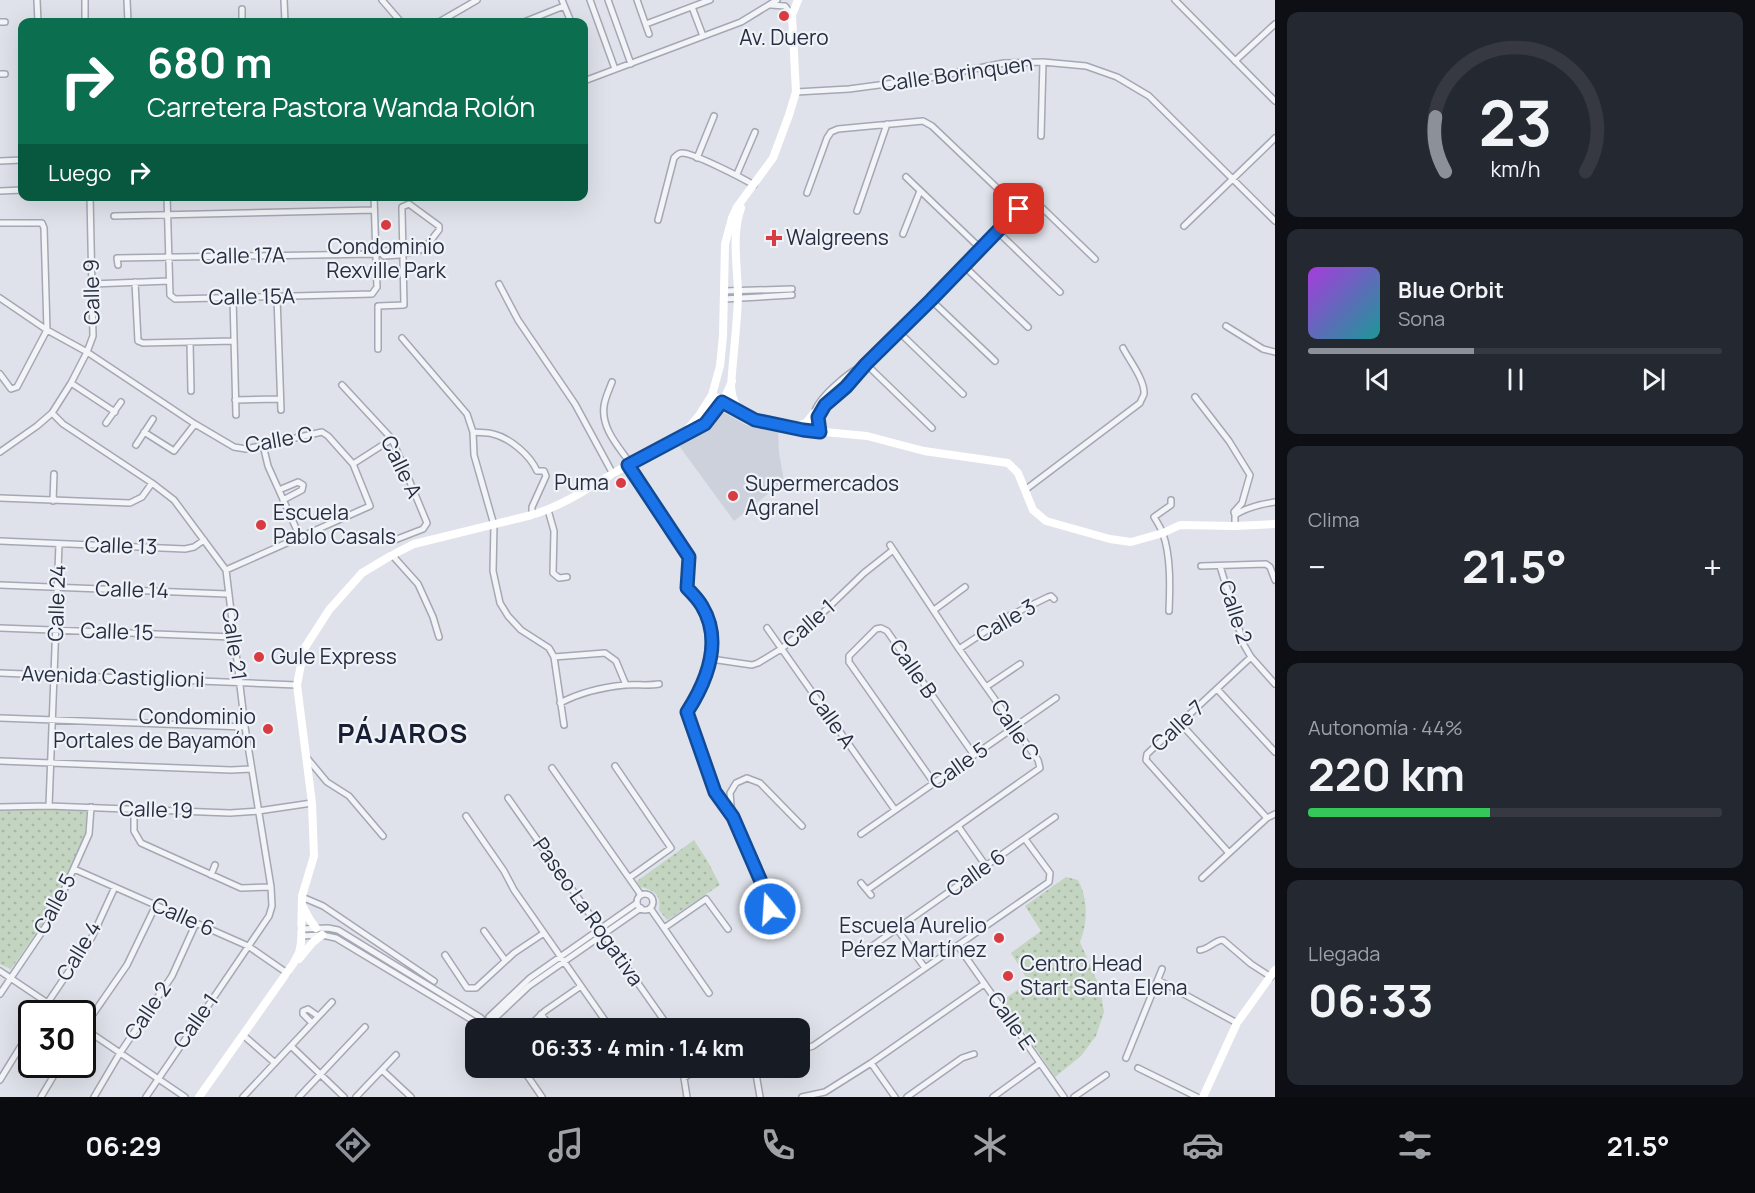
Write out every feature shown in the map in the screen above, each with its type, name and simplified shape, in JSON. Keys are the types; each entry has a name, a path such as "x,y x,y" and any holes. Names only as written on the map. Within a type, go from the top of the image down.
{"street":[{"path":"37,0 38,18"},
{"path":"85,0 85,18"},
{"path":"127,0 128,18"},
{"path":"284,0 285,18"},
{"path":"446,18 477,0"},
{"path":"590,0 615,69"},
{"path":"608,0 631,64"},
{"path":"637,0 649,34"},
{"path":"646,24 710,0"},
{"path":"588,79 741,22 777,0"},
{"path":"682,436 712,395 720,366 725,244 732,218 737,207 773,158 796,92 792,15 798,0"},
{"path":"1175,0 1275,101"},
{"path":"385,1 397,18"},
{"path":"532,18 563,3 569,18"},
{"path":"770,5 785,6 792,15"},
{"path":"692,7 703,36"},
{"path":"242,9 242,18"},
{"path":"1235,61 1275,24"},
{"path":"1041,136 1043,62"},
{"name":"Calle Borinquen","path":"796,92 849,89 924,79 1004,63 1043,62 1086,66 1117,76 1149,96 1275,221"},
{"path":"697,158 714,116"},
{"path":"807,193 831,132 838,129 923,121 928,123 1019,209"},
{"path":"857,211 887,124"},
{"path":"737,174 755,132"},
{"path":"1184,226 1275,138"},
{"path":"658,220 674,158 678,154 683,153 737,174 754,185"},
{"path":"0,161 18,160"},
{"path":"906,177 980,248"},
{"path":"795,428 809,421 833,394 861,371 1039,189"},
{"path":"0,191 18,190"},
{"path":"903,234 920,191"},
{"path":"1031,197 1095,259"},
{"path":"744,415 735,405 732,381 738,295 737,225 738,215 745,198"},
{"name":"Calle 9","path":"0,452 52,413 71,383 93,336 90,201"},
{"path":"92,284 169,281 166,201"},
{"name":"Calle 15A","path":"169,281 170,295 175,299 372,294 377,287 378,253 374,201"},
{"path":"378,350 378,306 404,305 402,253 402,207 409,204 439,226 439,230 421,251 402,253"},
{"path":"114,216 374,210"},
{"path":"0,223 42,223 48,330 17,387 11,389 0,374"},
{"path":"997,231 1060,292"},
{"name":"Calle 17A","path":"118,265 117,258 378,253 384,256 402,253"},
{"path":"964,266 1028,327"},
{"path":"135,282 138,341 143,343 234,341"},
{"path":"499,284 518,320 575,404 613,474"},
{"path":"724,295 792,292"},
{"path":"277,297 280,410"},
{"name":"Calle C","path":"0,298 234,447 246,448 322,432 328,435 353,464 370,506 226,570"},
{"path":"233,298 236,416"},
{"path":"931,300 994,361"},
{"path":"1226,326 1263,349 1275,351"},
{"path":"899,332 963,394"},
{"path":"402,338 467,414 473,432 474,455 494,525 492,571 500,603 521,630 549,648 554,657 564,725"},
{"path":"190,342 191,391"},
{"path":"1025,490 1140,403 1144,394 1142,385 1123,348"},
{"path":"816,431 818,417 827,400 855,368 866,364"},
{"path":"866,364 932,428"},
{"path":"199,1097 287,973 299,952 302,899 314,856 312,803 297,684 304,649 329,610 362,573 414,544 548,510 705,424 722,402 732,381"},
{"path":"612,382 604,404 604,419 612,437 689,557 687,588 702,606 711,625 713,645 711,659 700,692 687,712 715,792 733,817 766,893 773,925"},
{"path":"71,383 115,412"},
{"name":"Calle A","path":"342,385 392,439 427,523 423,529 392,541"},
{"path":"712,395 755,420 795,428 867,436 924,450 1008,463 1018,473 1034,510 1046,521 1110,539 1131,542 1163,533 1180,525 1275,524"},
{"path":"1195,397 1229,441 1250,475 1242,503 1234,512 1235,526"},
{"path":"235,400 280,399"},
{"path":"106,423 121,402"},
{"path":"52,413 63,424 174,500 226,570"},
{"path":"814,413 816,431"},
{"path":"136,445 153,419"},
{"path":"144,432 174,451 195,424"},
{"path":"473,432 504,438 532,460 537,471 544,471 546,476 532,507 532,515"},
{"path":"353,464 392,439"},
{"path":"263,445 268,466 300,537"},
{"path":"53,501 54,474"},
{"path":"279,490 298,482 303,485 302,490 283,500"},
{"path":"0,498 130,503 142,497 152,483"},
{"path":"1169,611 1169,580 1163,533 1154,517 1171,505 1171,500"},
{"path":"1234,515 1257,505 1275,502"},
{"path":"548,510 554,531 553,573 559,578 567,577"},
{"name":"Calle 13","path":"0,541 185,549 194,547 204,540"},
{"name":"Calle 24","path":"49,806 59,544"},
{"name":"Calle C","path":"861,883 869,893 1040,768 1038,760 959,649 892,548"},
{"name":"Calle 1","path":"711,659 752,665 781,649 806,630 892,548"},
{"path":"392,555 418,584 433,616 439,637"},
{"path":"1201,566 1266,564 1270,567 1275,580"},
{"name":"Calle 2","path":"1220,566 1244,645 1251,657 1275,684"},
{"name":"Calle 21","path":"226,570 227,594 245,727 271,887 272,906 269,916 248,946"},
{"name":"Calle 14","path":"0,585 227,594"},
{"path":"934,610 965,586"},
{"name":"Calle 3","path":"959,649 998,622 1048,597 1054,598"},
{"path":"998,622 1002,630"},
{"name":"Calle 15","path":"0,628 233,637"},
{"name":"Calle A","path":"767,628 895,810"},
{"name":"Calle B","path":"934,783 849,662 849,656 876,629 881,628 887,632 974,755"},
{"path":"554,657 605,653 616,661 626,685"},
{"name":"Calle 7","path":"1229,853 1146,760 1147,754 1251,657"},
{"path":"986,687 1018,665 1021,674"},
{"name":"Avenida Castiglioni","path":"0,673 297,684"},
{"path":"560,703 606,688 659,684"},
{"path":"1217,689 1275,752"},
{"name":"Calle 5","path":"861,834 1056,698"},
{"path":"0,718 245,727"},
{"path":"1181,724 1267,818"},
{"path":"307,758 327,782 349,796 383,836"},
{"path":"0,761 252,769"},
{"path":"615,766 671,848 629,878"},
{"path":"552,768 641,895"},
{"path":"733,817 730,793 736,783 747,778 760,783 802,826"},
{"name":"Paseo La Rogativa","path":"508,798 662,1018"},
{"name":"Calle 19","path":"0,807 91,807 230,813 312,803"},
{"name":"Calle 5","path":"0,994 52,917 89,834 91,807"},
{"path":"134,809 134,831 141,843 241,888 271,887"},
{"path":"1202,878 1267,818 1275,814"},
{"path":"466,816 504,871 514,890 603,1018"},
{"name":"Calle 6","path":"871,947 1055,817"},
{"path":"958,826 986,866"},
{"path":"810,1047 1049,882 1050,873 1025,839"},
{"path":"211,875 215,865"},
{"name":"Calle 6","path":"74,869 248,946 287,973"},
{"name":"Calle 4","path":"49,1000 92,937 115,886"},
{"path":"641,895 647,894 652,897 653,902 650,908"},
{"path":"639,906 638,898 641,895"},
{"path":"302,899 310,920 319,931"},
{"path":"302,899 323,906 434,981"},
{"path":"664,928 706,899 728,929"},
{"path":"96,1009 127,965 156,905"},
{"path":"495,1018 562,959 639,906"},
{"path":"639,906 650,908"},
{"path":"650,908 709,993"},
{"name":"Calle 2","path":"94,1097 120,1053 172,976 196,923"},
{"path":"301,933 328,928 338,930 470,1018"},
{"path":"897,929 925,968"},
{"path":"293,964 313,942 319,931"},
{"path":"484,931 505,960"},
{"path":"445,955 467,988 472,989 476,988 505,960 544,933"},
{"path":"1200,950 1223,940 1251,964 1274,973 1237,1023 1203,1097"},
{"name":"Calle 1","path":"146,1097 248,946"},
{"name":"Calle E","path":"958,946 1064,1097"},
{"path":"1126,1058 1162,969"},
{"path":"0,971 43,1000"},
{"path":"1158,980 1237,1023"},
{"path":"802,1097 825,1092 871,1063 984,984"},
{"path":"538,1018 581,986"},
{"path":"243,1097 332,1002"},
{"path":"312,1023 304,1016 303,1011 311,1010 318,1016"},
{"path":"542,1014 545,1018"},
{"path":"299,1097 365,1027"},
{"path":"243,1035 275,1063"},
{"path":"96,1037 185,1097"},
{"path":"291,1046 344,1097"},
{"path":"0,1080 18,1051"},
{"path":"907,1097 963,1058 974,1054"},
{"path":"356,1097 396,1055"},
{"path":"871,1063 895,1097"},
{"path":"993,1097 1040,1063"},
{"path":"1138,1068 1197,1097"},
{"path":"382,1070 411,1097"},
{"path":"1074,1097 1094,1080 1106,1075"},
{"path":"41,1097 52,1078"},
{"path":"529,1078 542,1097"},
{"path":"684,1078 687,1097"},
{"path":"757,1078 760,1097"}],"shaded area":[{"path":"719,413 725,413 746,425 778,430 784,481 734,521 677,443 709,425"}],"green space":[{"path":"31,809 87,811 85,834 50,913 11,969 0,964 0,811"},
{"path":"694,840 720,885 667,920 659,910 658,897 649,889 640,887 637,881"},
{"path":"1066,877 1078,880 1084,895 1086,919 1080,942 1100,988 1104,1012 1096,1036 1081,1056 1055,1077 1003,1000 1029,982 1011,953 1041,931 1025,906"}],"place":[{"name":"Av. Duero","path":"784,16"},
{"name":"Condominio Rexville Park","path":"386,225"},
{"name":"Walgreens","path":"774,238"},
{"name":"Puma","path":"621,483"},
{"name":"Supermercados Agranel","path":"733,496"},
{"name":"Escuela Pablo Casals","path":"261,525"},
{"name":"Gule Express","path":"259,657"},
{"name":"Condominio Portales de Bayamón","path":"268,729"},
{"name":"Escuela Aurelio Pérez Martínez","path":"999,938"},
{"name":"Centro Head Start Santa Elena","path":"1008,976"}],"district":[{"name":"PÁJAROS","path":"403,734"}],"route":[{"path":"770,909 766,893 733,817 715,792 687,712 700,692 711,659 713,645 711,625 702,606 687,588 689,557 628,465 705,424 722,402 755,420 820,432 818,417 821,409 846,387 1019,209"}]}
